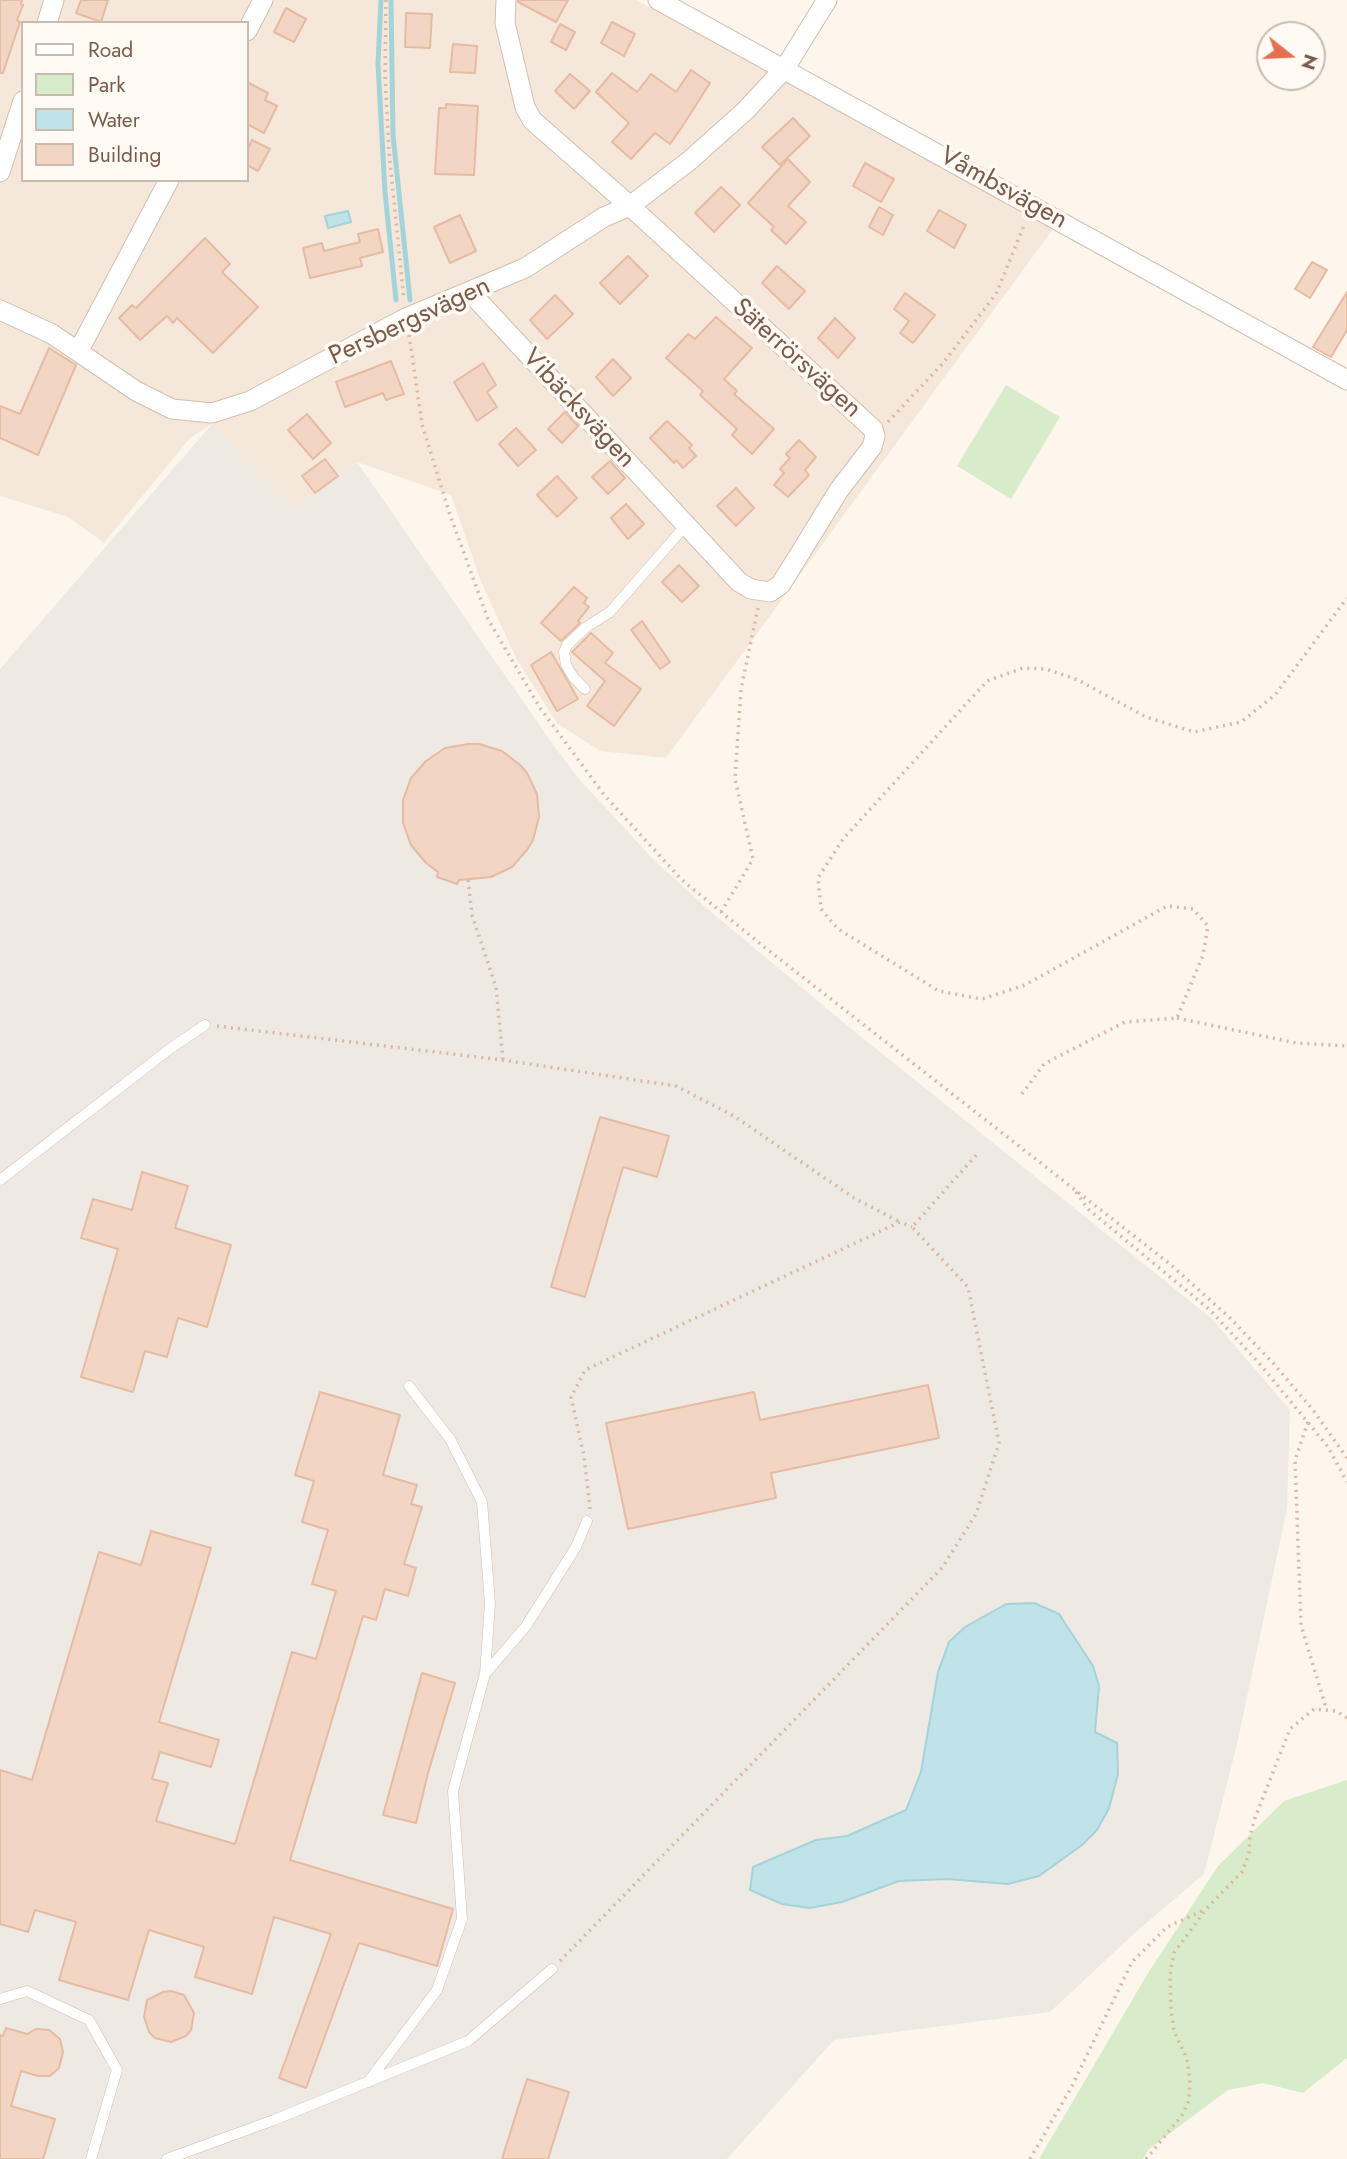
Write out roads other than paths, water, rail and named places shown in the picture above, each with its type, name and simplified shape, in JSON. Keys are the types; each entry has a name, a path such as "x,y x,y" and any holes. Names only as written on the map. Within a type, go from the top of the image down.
{"street":[{"path":"48,21 54,0"},
{"path":"248,29 263,0"},
{"name":"Säterrörsvägen","path":"506,0 505,23 524,107 532,120 873,429 875,436 872,447 839,490 781,584 770,592 761,592"},
{"name":"Våmbsvägen","path":"658,0 1347,380"},
{"name":"Persbergsvägen","path":"0,310 52,334 136,391 172,408 212,413 250,401 406,318 525,268 604,217 629,206 689,161 745,111 785,68 827,0"},
{"path":"0,172 21,106"},
{"path":"79,350 168,182"},
{"name":"Vibäcksvägen","path":"470,292 739,582 761,592"}],"lane":[{"path":"585,689 566,665 564,652 567,645 584,628 610,612 686,525"},
{"path":"0,1180 171,1048 205,1025"},
{"path":"368,2082 437,1990 462,1919 453,1791 485,1674 490,1603 482,1502 450,1439 409,1386"},
{"path":"485,1674 526,1626 576,1546 587,1521"},
{"path":"167,2159 468,2041 552,1969"},
{"path":"0,1999 27,1991 89,2020 117,2070 91,2159"}],"water":[{"path":"348,211 351,222 328,228 325,216"},
{"path":"1034,1603 1059,1614 1093,1666 1099,1686 1095,1732 1117,1743 1118,1774 1109,1808 1097,1830 1082,1845 1039,1876 1008,1884 947,1879 899,1881 842,1902 810,1908 782,1904 750,1890 753,1867 816,1840 847,1836 906,1810 921,1772 938,1672 949,1642 965,1627 1006,1604"}],"waterway":[{"path":"381,0 378,64 385,192 396,300"},
{"path":"391,0 393,135 410,300"}]}
